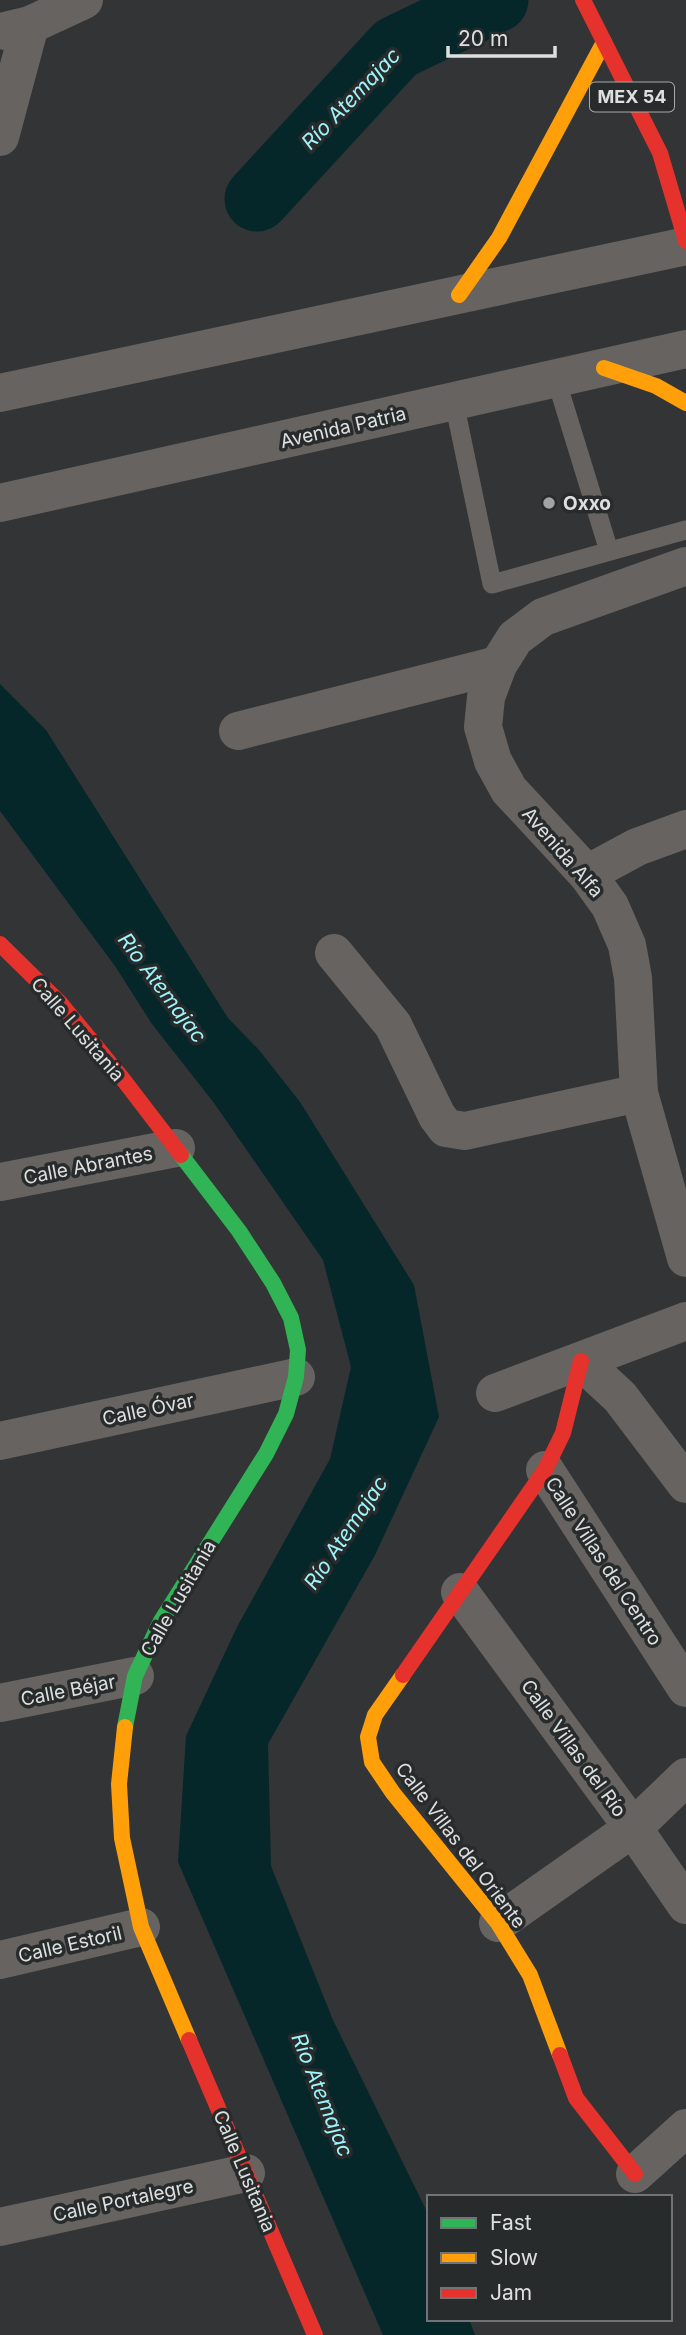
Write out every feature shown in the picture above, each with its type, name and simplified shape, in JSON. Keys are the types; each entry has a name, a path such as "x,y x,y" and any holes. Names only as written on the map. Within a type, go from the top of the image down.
{"street":[{"path":"0,137 13,19 84,0"},
{"name":"MEX 54","path":"583,0 660,153 686,244"},
{"path":"458,295 499,238 601,37"},
{"name":"MEX 54","path":"660,153 686,183"},
{"path":"0,393 686,244"},
{"name":"Avenida Patria","path":"0,503 686,349"},
{"path":"604,368 656,386 686,403"},
{"name":"Avenida Alfa","path":"686,566 543,617 515,638 498,665 486,697 483,727 493,761 509,790 587,874 610,906 627,945 633,978 639,1093 686,1258"},
{"path":"238,731 498,665"},
{"path":"587,874 637,847 686,829"},
{"name":"Calle Lusitania","path":"0,944 61,1004 176,1148 239,1231 273,1283 291,1318 298,1350 296,1377 286,1414 266,1454 161,1621 135,1676 124,1730 119,1784 122,1838 141,1927 315,2335"},
{"path":"334,953 393,1025 437,1116 446,1128 465,1131 639,1093"},
{"name":"Calle Abrantes","path":"0,1182 176,1148"},
{"path":"495,1393 686,1321"},
{"path":"581,1361 620,1397 686,1484"},
{"name":"Calle Villas del Oriente","path":"581,1361 563,1433 545,1470 375,1715 368,1737 372,1762 393,1793 498,1923 530,1975 576,2098 635,2174"},
{"name":"Calle Óvar","path":"0,1441 296,1377"},
{"name":"Calle Villas del Centro","path":"545,1470 686,1688"},
{"name":"Calle Villas del Río","path":"460,1592 633,1828 686,1905"},
{"name":"Calle Béjar","path":"0,1703 135,1676"},
{"path":"498,1923 633,1828 686,1777"},
{"name":"Calle Estoril","path":"0,1960 141,1927"},
{"path":"635,2174 686,2128"},
{"name":"Calle Portalegre","path":"0,2227 246,2173"}],"lane":[{"path":"556,379 609,551"},
{"path":"454,402 492,584 686,530"}],"water":[{"path":"0,684 46,730 228,1018 259,1050 300,1102 414,1285 439,1417 375,1555 268,1744 271,1866 333,2020 427,2212 427,2321 470,2321 475,2335 383,2335 178,1862 186,1736 237,1627 330,1459 351,1367 323,1260 214,1103 152,1024 115,966 0,811"}],"waterway":[{"name":"Río Atemajac","path":"257,199 396,48 496,0"}],"traffic: fast":[{"path":"125,1727 135,1676 161,1621 266,1454 286,1414 296,1377 298,1350 291,1318 273,1283 239,1231 181,1155"}],"traffic: slow":[{"path":"459,295 499,238 604,42"},
{"path":"604,368 656,386 686,403"},
{"path":"403,1675 375,1715 368,1737 372,1762 393,1793 498,1923 530,1975 560,2055"},
{"path":"125,1727 119,1784 122,1838 141,1927 189,2040"}],"traffic: jam":[{"path":"583,0 660,153 686,241"},
{"path":"0,944 61,1004 181,1155"},
{"path":"403,1675 545,1470 563,1433 581,1361"},
{"path":"189,2040 315,2335"},
{"path":"560,2055 576,2098 635,2174"}],"place":[{"name":"Oxxo","path":"549,503"}]}
